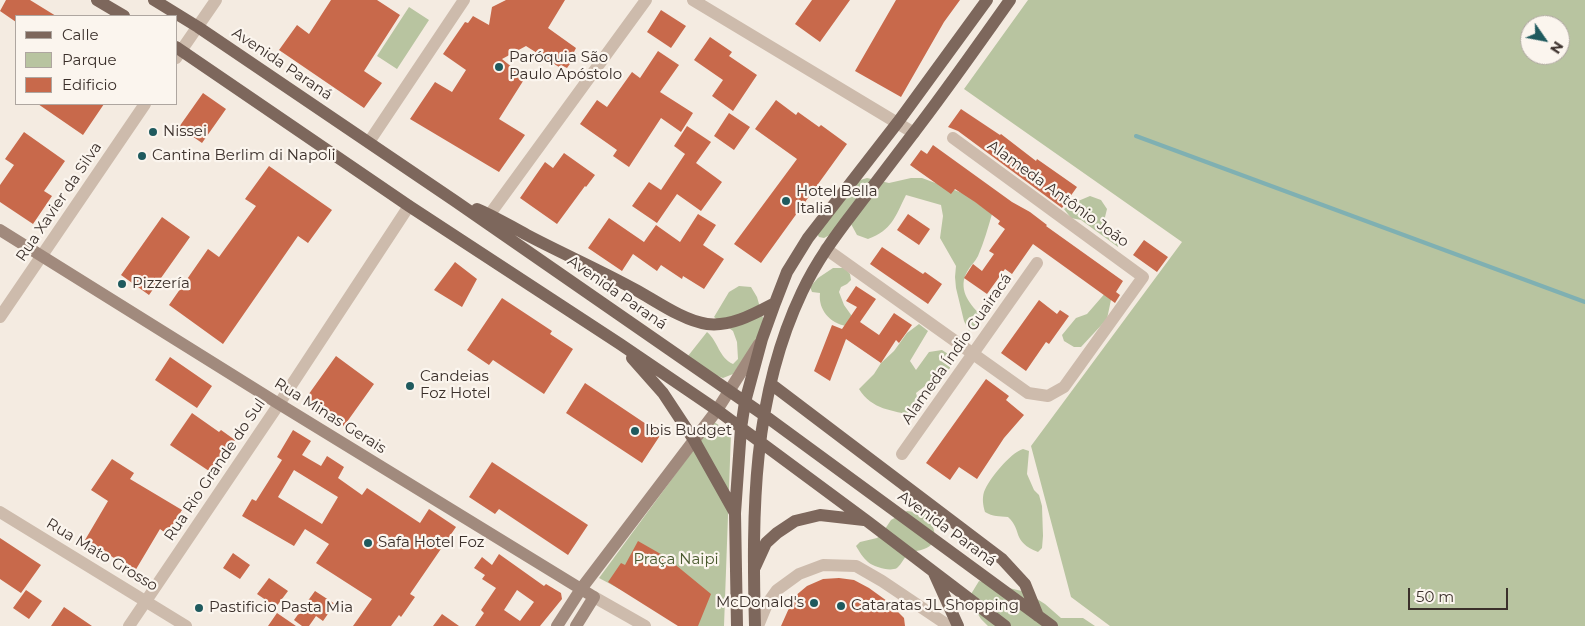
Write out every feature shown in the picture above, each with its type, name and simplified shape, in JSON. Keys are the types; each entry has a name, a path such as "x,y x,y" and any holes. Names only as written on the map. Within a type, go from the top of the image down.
{"main road":[{"path":"97,0 122,15"},
{"name":"Avenida Paraná","path":"154,0 198,27 455,200 764,415 1052,626"},
{"path":"737,626 735,513 741,428 745,402 762,340 787,272 808,238 898,122 987,0"},
{"path":"757,626 753,540 760,441 770,384 787,330 802,292 826,249 914,133 1010,0"},
{"path":"178,52 717,410 933,570 1004,626"},
{"path":"455,200 490,214 691,320 708,324 728,323 747,317 775,304"},
{"name":"Rua Minas Gerais","path":"0,230 594,597"},
{"path":"557,626 581,589 717,410 762,340"},
{"path":"620,344 663,393 694,440 735,513"},
{"path":"770,384 1002,560 1025,584 1038,616"},
{"path":"754,572 766,543 795,521 820,515 867,521"},
{"path":"933,570 958,626"},
{"path":"576,626 594,597"}],"street":[{"path":"178,52 216,0"},
{"path":"369,142 464,0"},
{"path":"490,214 646,0"},
{"path":"693,0 914,133"},
{"name":"Rua Xavier da Silva","path":"0,317 144,105"},
{"name":"Alameda Antônio João","path":"953,138 1143,276 1064,387 1048,396 1028,393 974,354"},
{"name":"Rua Rio Grande do Sul","path":"129,626 279,404 409,206"},
{"path":"826,249 974,354"},
{"name":"Alameda Índio Guairacá","path":"902,454 1037,263"},
{"name":"Rua Mato Grosso","path":"0,512 186,626"},
{"path":"757,626 767,604 777,590 799,574 823,565 856,566 949,626"},
{"name":"Rua Minas Gerais","path":"594,597 645,626"}],"green space":[{"path":"1028,0 1585,0 1585,626 1110,626 1071,597 1031,446 1182,242 964,89"},
{"path":"409,7 429,20 397,69 377,56"},
{"path":"867,178 889,183 911,178 922,178 965,194 992,214 977,258 964,278 964,289 968,300 980,314 979,325 969,331 964,321 956,288 956,266 940,238 943,216 941,205 906,195 888,227 868,239 857,235 851,224 824,238 819,237 816,232 857,181"},
{"path":"1090,196 1101,200 1107,209 1104,221 1121,236 1118,247 1081,220 1071,218 1064,209"},
{"path":"833,268 845,268 850,274 851,280 841,287 839,292 844,305 854,319 846,326 835,322 826,315 821,305 820,293 812,292 810,287 818,278"},
{"path":"739,286 751,287 757,297 763,318 762,331 733,374 723,378 707,372 688,356 707,332 728,361 733,364 738,359 737,342 733,331 714,317 729,292"},
{"path":"1107,291 1112,295 1107,319 1081,347 1074,347 1064,341 1062,335 1076,318 1087,314"},
{"path":"919,324 928,331 910,361 916,370 929,352 942,350 951,356 950,368 936,386 925,386 916,393 919,404 914,416 876,405 864,396 859,389 894,351 907,333"},
{"name":"Praça Naipi","path":"714,422 731,433 724,626 689,626 599,578"},
{"path":"1023,449 1029,451 1027,474 1034,490 1039,495 1042,506 1042,548 1038,552 1024,544 1008,517 988,514 985,512 983,504 984,492 995,474 1006,461"},
{"path":"907,511 927,514 932,523 933,543 924,549 909,553 899,566 894,569 874,566 868,562 856,546 860,542 877,538 891,520"},
{"path":"979,581 1026,592 1045,604 1061,618 1083,618 1095,626 988,626 968,599"}],"building":[{"path":"6,0 30,0 54,15 15,15 15,21 0,11"},
{"path":"331,0 377,0 400,15 364,71 382,83 364,108 279,50 297,25 309,34"},
{"path":"506,0 565,0 548,28 576,48 574,52 577,54 567,68 561,65 559,67 526,46 502,59 525,78 499,119 525,135 499,172 410,119 435,82 452,92 466,70 443,54 465,22 468,23 473,16 489,25 492,7"},
{"path":"812,0 850,0 820,42 795,24"},
{"path":"896,0 960,0 944,22 901,97 855,71"},
{"path":"661,10 686,26 671,48 647,32"},
{"path":"710,37 732,52 729,56 757,75 733,111 712,96 723,80 694,60"},
{"path":"658,51 679,65 660,92 693,113 681,132 661,118 629,167 613,156 617,150 580,124 597,100 607,107 632,72 640,78"},
{"path":"203,93 226,109 202,143 179,127"},
{"name":"Hotel Bella Italia","path":"776,100 796,115 798,112 819,127 821,125 847,144 761,263 734,244 797,159 755,129"},
{"path":"39,105 103,105 83,135"},
{"path":"961,109 1001,134 1036,161 1037,159 1077,187 1062,208 958,131 948,127"},
{"path":"729,113 750,127 734,150 714,136"},
{"path":"687,126 711,142 696,163 722,182 701,211 677,194 657,223 632,206 649,182 661,190 685,154 674,146"},
{"path":"24,132 65,161 44,191 52,196 33,224 0,202 0,185 14,165 5,159"},
{"path":"933,145 1012,202 1030,212 1046,226 1123,281 1116,292 1120,295 1115,303 1033,244 1012,274 1005,269 987,294 964,278 973,264 982,271 994,254 989,251 1005,229 998,224 1000,221 975,202 955,189 951,194 910,165 921,150 927,154"},
{"path":"564,153 595,175 557,224 520,198 545,162 553,168"},
{"path":"269,166 332,210 308,243 298,236 223,344 169,305 208,249 219,257 256,206 245,199"},
{"path":"698,214 716,225 703,245 724,259 704,289 683,276 682,279 661,265 657,271 633,254 622,271 588,248 609,218 644,242 656,225 680,242"},
{"path":"908,214 930,229 919,245 897,230"},
{"path":"162,217 190,237 149,295 121,275"},
{"path":"1144,240 1168,257 1157,272 1133,255"},
{"path":"882,247 942,284 928,304 870,264"},
{"path":"455,262 477,279 462,307 434,290"},
{"path":"856,286 876,299 860,322 879,335 894,313 912,325 899,343 896,340 881,363 846,339 830,381 814,371 832,325 842,329 857,307 846,301"},
{"path":"502,298 552,331 550,334 573,349 544,394 493,360 489,365 467,350"},
{"path":"1039,300 1057,314 1060,310 1069,316 1049,344 1046,342 1026,371 1001,353"},
{"path":"336,356 374,384 344,426 306,398"},
{"path":"170,357 212,386 197,408 155,380"},
{"path":"986,379 1009,396 1006,400 1024,415 1004,438 977,479 959,467 950,480 926,463"},
{"path":"585,383 661,434 642,463 566,413"},
{"path":"192,413 219,432 221,430 235,440 212,473 170,445"},
{"path":"293,430 311,441 302,455 321,466 327,456 344,467 338,478 362,495 367,488 420,523 429,509 456,527 410,594 415,597 401,617 399,615 391,626 353,626 372,599 316,563 329,544 305,529 294,546 242,516 252,499 256,501 282,460 277,457","holes":["294,470 338,497 322,524 278,497"]},
{"path":"112,459 134,473 130,479 182,510 167,534 160,529 135,571 85,540 108,501 91,490"},
{"path":"492,462 588,525 568,555 499,509 495,514 469,497"},
{"path":"0,538 41,565 21,593 0,579"},
{"path":"638,541 666,557 711,594 698,626 678,626 608,582 621,563 625,565"},
{"path":"233,553 250,565 240,579 223,568"},
{"path":"499,554 544,586 546,584 561,593 562,599 540,626 475,626 484,613 481,610 496,588 482,579 485,575 474,568 482,557 492,565","holes":["517,590 534,602 520,621 504,610"]},
{"path":"269,578 288,591 276,607 257,594"},
{"name":"Cataratas JL Shopping","path":"839,578 854,580 887,601 904,618 905,626 781,626 794,597 807,586 823,579"},
{"path":"26,590 42,601 29,619 13,608"},
{"path":"315,591 335,604 323,621 316,616 309,626 302,626 294,620"},
{"path":"64,607 92,626 51,626"},
{"path":"277,613 296,626 268,626"},
{"path":"442,614 459,626 433,626"}],"waterway":[{"path":"1136,136 1585,302"}],"place":[{"name":"Paróquia São Paulo Apóstolo","path":"499,67"},
{"name":"Nissei","path":"153,132"},
{"name":"Cantina Berlim di Napoli","path":"142,156"},
{"name":"Hotel Bella Italia","path":"786,201"},
{"name":"Pizzería","path":"122,284"},
{"name":"Candeias Foz Hotel","path":"410,386"},
{"name":"Ibis Budget","path":"635,431"},
{"name":"Safa Hotel Foz","path":"368,543"},
{"name":"McDonald's","path":"814,603"},
{"name":"Cataratas JL Shopping","path":"841,606"},
{"name":"Pastificio Pasta Mia","path":"199,608"}]}
